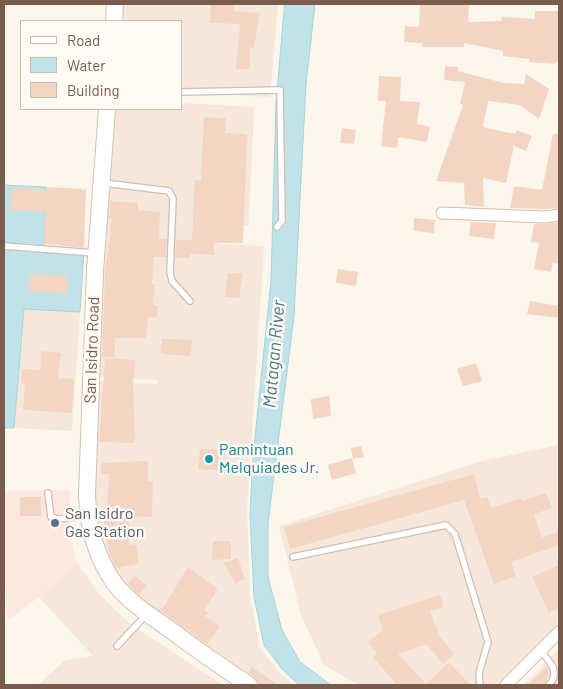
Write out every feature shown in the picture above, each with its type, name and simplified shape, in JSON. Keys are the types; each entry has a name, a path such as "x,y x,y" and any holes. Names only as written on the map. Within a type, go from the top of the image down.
{"street":[{"path":"114,20 115,4"},
{"name":"San Isidro Road","path":"107,110 96,253 86,495 93,540 103,564 116,585 188,644 249,685"},
{"path":"442,213 559,215"},
{"path":"506,685 559,632"}],"lane":[{"path":"182,92 280,90 282,221 277,228"},
{"path":"102,183 169,191 173,199 170,272 172,281 190,301"},
{"path":"4,246 96,253"},
{"path":"48,493 51,517 57,519 88,516"},
{"path":"293,557 446,525 455,534 488,642 479,672 480,685"},
{"path":"117,646 148,613"},
{"path":"541,651 554,668 554,677 549,685"}],"shaded area":[{"path":"120,4 278,4 270,97 182,92 182,20 119,20"},
{"path":"182,103 254,107 249,225 210,223 218,230 218,244 264,246 247,508 250,596 260,648 279,672 294,685 248,685 104,572 91,480 96,381 158,384 158,380 96,377 110,110 182,110"},
{"path":"24,309 80,312 72,431 14,428"},
{"path":"559,445 559,628 501,685 358,685 324,665 301,615 279,526 482,461"},
{"path":"70,490 69,530 77,563 39,597 8,620 4,572 4,491"},
{"path":"77,563 100,595 129,623 223,685 38,685 65,660 93,656 39,597"},
{"path":"559,649 559,685 523,685"}],"water":[{"name":"Matagan River","path":"285,4 315,4 306,84 294,316 268,523 268,577 282,630 300,662 331,685 299,685 282,669 264,645 254,597 250,514 253,457 271,281 276,103"},
{"path":"4,185 46,187 44,248 84,250 80,312 24,309 14,428 4,428"}],"building":[{"path":"211,4 234,5 234,11 260,13 254,48 250,47 250,69 236,69 240,24 210,23"},
{"path":"420,4 469,4 468,21 470,22 501,21 502,17 535,19 535,11 559,11 559,62 555,64 529,62 529,59 503,56 503,51 464,43 464,47 422,47 423,43 404,42 405,26 419,27"},
{"path":"445,66 458,67 458,71 504,83 524,84 526,74 549,89 539,119 520,105 488,101 483,127 515,134 517,130 532,136 526,151 514,146 506,183 483,178 484,207 465,205 464,183 436,181 463,105 460,104 465,82 444,80"},
{"path":"379,76 401,77 400,101 420,102 417,124 430,127 427,142 398,137 397,148 381,146 386,101 378,101"},
{"path":"204,117 226,118 225,133 247,134 243,243 214,243 214,255 190,254 190,258 175,258 176,240 192,240 195,180 201,180"},
{"path":"342,128 356,130 354,144 340,143"},
{"path":"553,134 559,134 559,208 510,208 514,186 542,190"},
{"path":"46,187 86,189 84,248 44,244 45,212 10,210 12,188 46,190"},
{"path":"110,201 138,203 138,210 160,212 159,239 167,239 166,257 154,257 152,284 155,284 153,305 157,306 157,317 148,317 146,338 115,338 115,357 102,357 105,272 112,218 109,218"},
{"path":"414,218 435,220 434,233 414,231"},
{"path":"471,222 496,223 494,239 469,236"},
{"path":"559,223 559,264 553,263 551,272 534,269 539,243 531,242 534,224"},
{"path":"338,269 358,272 356,286 336,283"},
{"path":"30,273 68,276 67,294 28,291"},
{"path":"228,273 243,273 239,298 225,297"},
{"path":"530,301 559,306 559,318 527,314"},
{"path":"162,339 192,340 191,356 161,354"},
{"path":"42,351 61,353 58,378 74,379 72,413 23,410 25,384 21,383 22,369 40,370"},
{"path":"105,358 135,360 133,386 135,443 99,442"},
{"path":"476,363 482,381 463,386 457,369"},
{"path":"329,396 331,416 313,419 311,399"},
{"path":"361,446 364,457 353,459 351,448"},
{"name":"Pamintuan Melquiades Jr.","path":"200,449 220,450 219,470 198,469"},
{"path":"352,458 356,473 332,480 328,465"},
{"path":"148,461 148,481 153,481 152,517 129,516 129,545 136,544 139,564 116,568 109,552 106,535 104,535 104,508 107,508 109,474 101,474 101,463"},
{"path":"474,474 480,499 487,497 491,508 521,498 522,501 546,493 552,508 534,514 542,538 559,531 559,545 511,562 516,576 494,584 464,500 290,549 284,527"},
{"path":"20,497 41,497 41,516 20,516"},
{"path":"213,541 231,541 231,559 212,560"},
{"path":"238,558 245,579 235,584 224,563"},
{"path":"559,565 559,608 549,613 532,577"},
{"path":"188,567 218,589 204,610 208,613 205,616 220,626 207,644 161,611"},
{"path":"134,576 147,585 139,595 128,584"},
{"path":"440,595 444,607 430,611 440,637 454,654 443,664 426,644 398,654 426,684 449,662 470,685 397,685 373,657 377,653 368,642 383,630 378,615"},
{"path":"547,666 549,675 544,685 527,685"},
{"path":"252,667 278,685 259,685 255,677 248,672"}],"place":[{"name":"Pamintuan Melquiades Jr.","path":"209,459"},
{"name":"San Isidro Gas Station","path":"55,523"}]}
